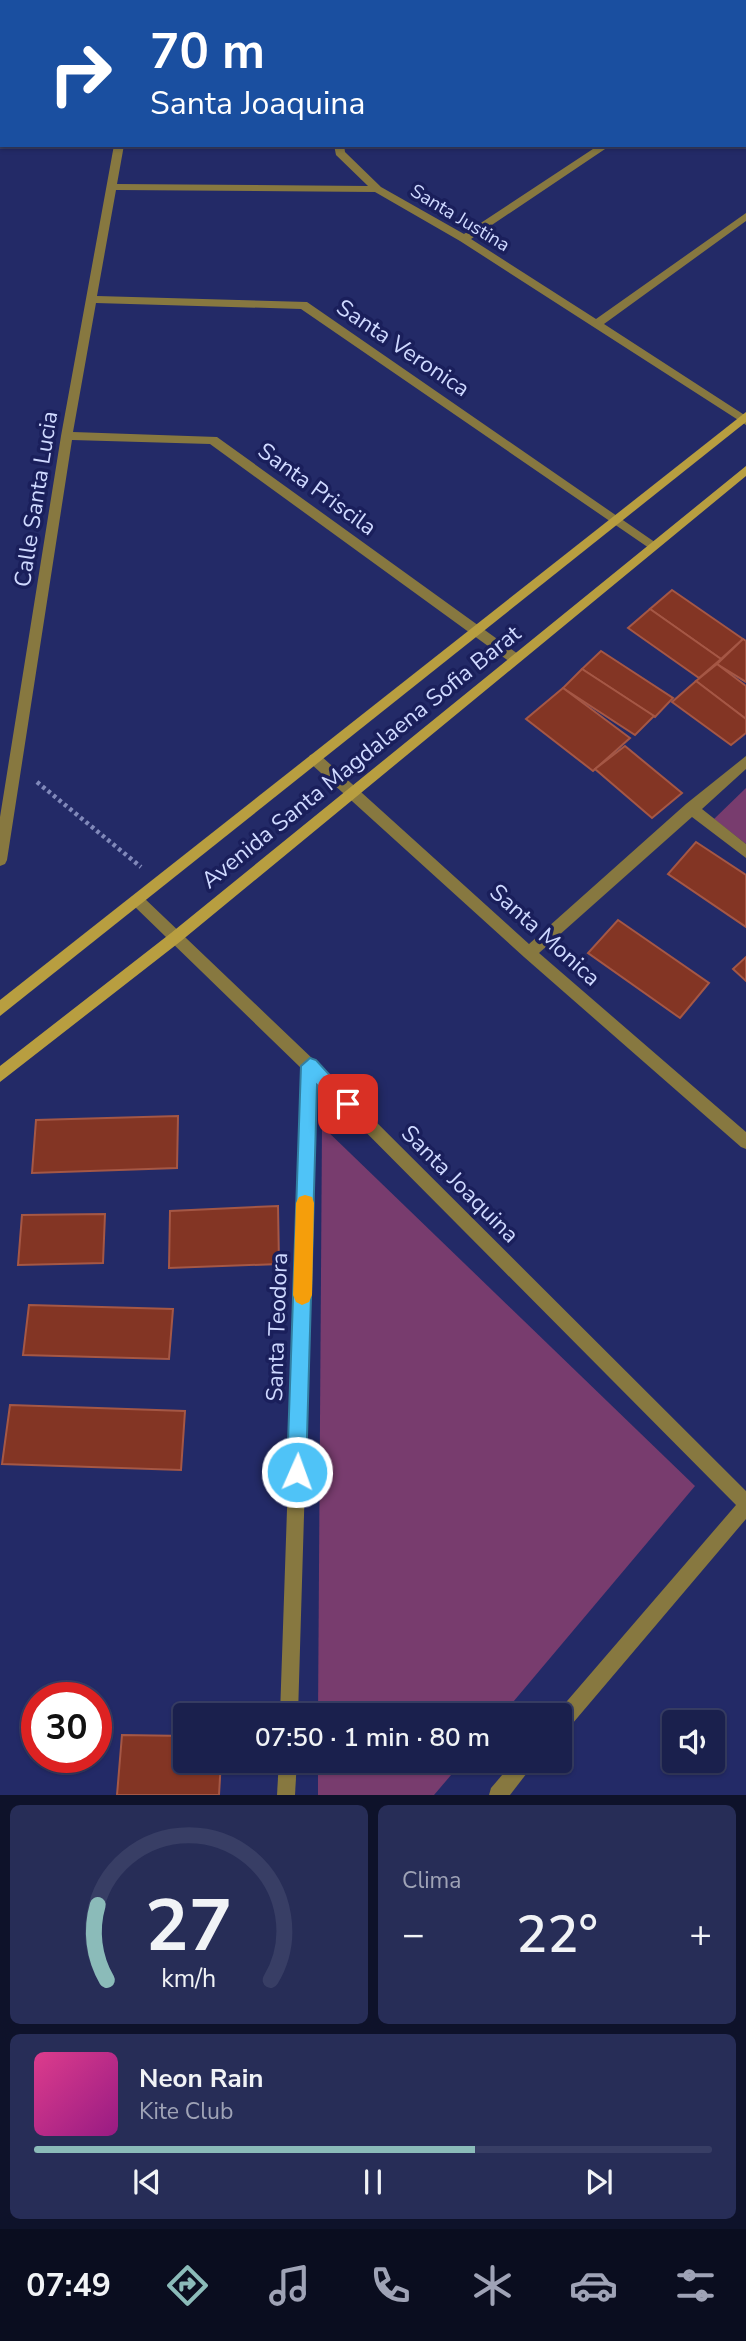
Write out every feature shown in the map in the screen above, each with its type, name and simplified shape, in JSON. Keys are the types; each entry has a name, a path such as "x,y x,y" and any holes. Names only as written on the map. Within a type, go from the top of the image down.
{"street":[{"name":"Calle Santa Lucia","path":"0,860 67,436 119,147"},
{"path":"464,239 603,147"},
{"path":"340,149 377,189"},
{"name":"Santa Justina","path":"113,187 377,189 464,239 745,418"},
{"path":"596,325 746,216"},
{"name":"Santa Veronica","path":"92,299 303,305 653,545"},
{"name":"Avenida Santa Magdalaena Sofia Barat","path":"0,1009 745,418"},
{"name":"Santa Priscila","path":"67,436 213,440 514,658"},
{"name":"Avenida Santa Magdalaena Sofia Barat","path":"0,1075 176,937 352,790 746,470"},
{"name":"Santa Monica","path":"315,759 529,953 746,1142"},
{"path":"529,953 746,761"},
{"path":"691,808 746,852"},
{"name":"Santa Joaquina","path":"138,901 310,1066 746,1505"},
{"name":"Santa Teodora","path":"289,1703 310,1066"},
{"path":"572,1709 746,1505"},
{"path":"286,1795 287,1773"},
{"path":"498,1795 516,1773"}],"path":[{"path":"15,764 161,883"}],"shaded area":[{"path":"746,788 746,844 714,819"},
{"path":"322,1126 695,1486 512,1703 318,1703"},
{"path":"318,1773 453,1773 434,1795 318,1795"}],"building":[{"path":"672,590 743,639 721,659 650,609"},
{"path":"650,609 721,659 699,678 628,628"},
{"path":"743,639 746,641 746,682 717,664"},
{"path":"601,651 673,698 655,717 582,669"},
{"path":"717,664 746,686 746,719 696,681"},
{"path":"582,669 654,716 635,735 563,688"},
{"path":"696,681 746,719 746,733 731,745 672,702"},
{"path":"563,688 630,738 593,771 526,719"},
{"path":"625,746 682,793 652,818 595,769"},
{"path":"696,842 746,875 746,927 668,874"},
{"path":"618,920 709,983 680,1018 588,953"},
{"path":"746,957 746,981 733,969"},
{"path":"178,1116 177,1168 32,1173 36,1120"},
{"path":"278,1206 279,1264 169,1268 170,1211"},
{"path":"105,1214 103,1263 18,1265 22,1215"},
{"path":"29,1305 173,1309 169,1359 23,1355"},
{"path":"10,1405 185,1411 181,1470 2,1464"},
{"path":"122,1735 173,1736 173,1773 220,1773 219,1795 117,1795"}],"slow traffic":[{"path":"302,1295 305,1203"}],"route":[{"path":"297,1472 310,1066 348,1104"}]}
